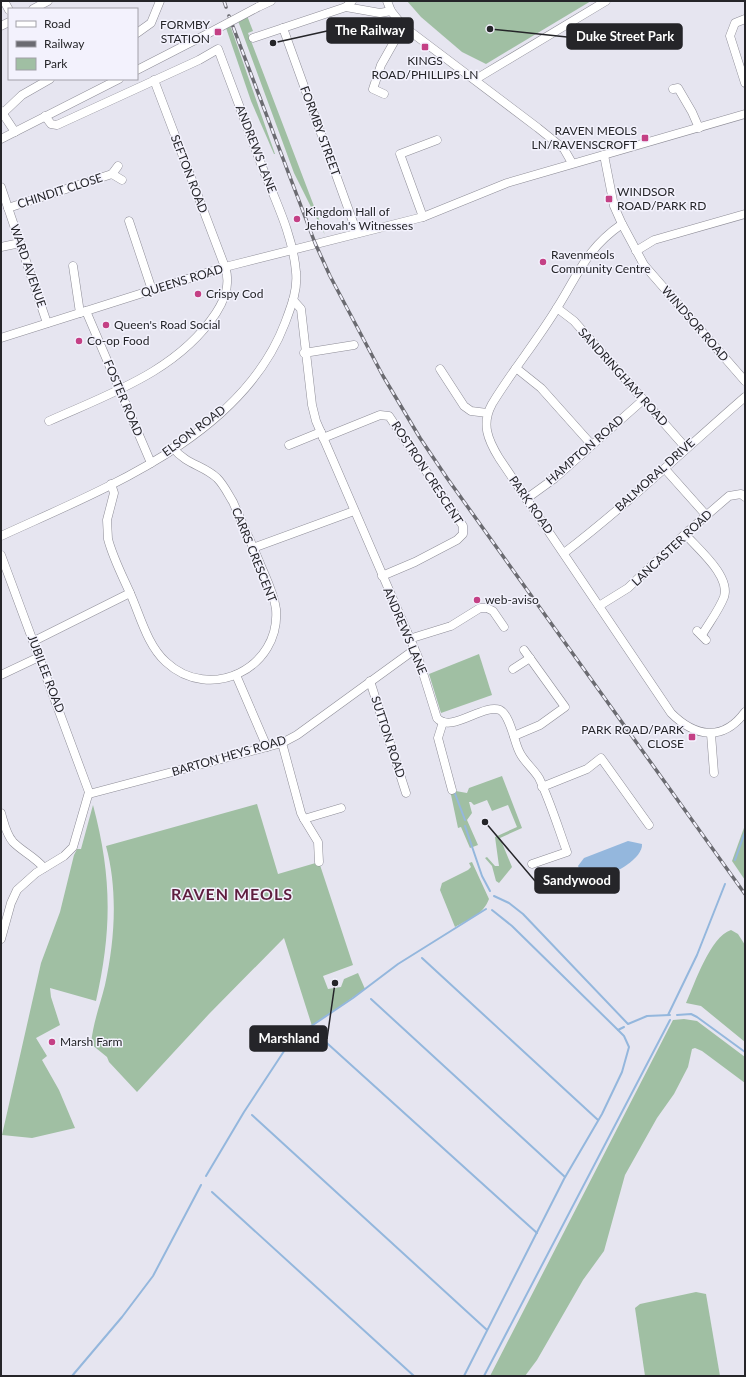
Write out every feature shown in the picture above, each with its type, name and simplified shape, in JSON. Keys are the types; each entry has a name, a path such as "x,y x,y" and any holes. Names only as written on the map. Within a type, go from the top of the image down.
{"street":[{"path":"35,8 48,1"},
{"path":"138,32 151,23 160,1"},
{"path":"138,69 271,1"},
{"path":"386,1 391,11 403,26 439,54 476,79 564,149 572,163"},
{"path":"476,79 606,1"},
{"path":"253,38 349,4 380,13 391,11"},
{"path":"745,19 735,23 730,36 745,83"},
{"path":"384,94 373,89 381,65 403,26"},
{"name":"FORMBY STREET","path":"283,28 357,234"},
{"name":"ANDREWS LANE","path":"154,80 218,49 293,249"},
{"path":"15,132 2,112 22,95 48,80"},
{"path":"1,139 117,80"},
{"path":"45,116 51,124 57,125 154,80"},
{"name":"SEFTON ROAD","path":"49,421 119,389 169,361 203,330 218,309 227,289 228,280 225,267 154,80"},
{"path":"673,89 678,88 692,112 699,128"},
{"name":"QUEENS ROAD","path":"1,338 225,267 318,242 391,226 423,217 507,183 745,114"},
{"path":"423,217 400,154 437,140"},
{"name":"WINDSOR ROAD","path":"604,156 614,206 644,265 652,276 744,377"},
{"path":"118,166 112,174 122,180"},
{"name":"CHINDIT CLOSE","path":"8,208 112,174"},
{"name":"WARD AVENUE","path":"1,188 47,323"},
{"path":"636,251 654,240 745,214"},
{"path":"129,221 152,290"},
{"path":"440,369 464,406 471,411 487,413 557,308 578,269 593,249 622,224"},
{"path":"1,247 20,243"},
{"name":"ELSON ROAD","path":"1,536 111,484 151,463 200,429 230,404 256,376 268,359 280,337 293,300 296,286 293,249"},
{"name":"FOSTER ROAD","path":"73,266 83,312 119,389 151,463"},
{"name":"ANDREWS LANE","path":"293,300 300,307 304,353 312,405 322,435 414,650 424,675 437,718 443,722"},
{"name":"SANDRINGHAM ROAD","path":"557,308 574,321 686,448"},
{"path":"304,353 354,345"},
{"path":"516,368 541,388 591,444"},
{"name":"BALMORAL DRIVE","path":"564,553 665,469 686,448 745,397"},
{"name":"HAMPTON ROAD","path":"526,499 555,478 591,444 643,400"},
{"name":"PARK ROAD","path":"487,413 486,431 494,449 526,499 671,713 683,725 693,730 712,734"},
{"name":"ROSTRON CRESCENT","path":"322,435 383,414 389,416 463,526 463,534 457,540 415,562 382,576"},
{"path":"289,445 322,435"},
{"name":"CARRS CRESCENT","path":"111,484 114,493 107,520 108,539 130,593 159,655 171,667 186,675 203,680 220,680 236,675 250,667 262,655 270,641 275,625 274,598 233,502 221,484 208,472 186,461 173,448"},
{"path":"665,469 706,515"},
{"name":"LANCASTER ROAD","path":"599,606 628,588 685,534 729,496 741,494 745,497"},
{"path":"253,548 354,511"},
{"path":"685,534 721,575 725,587 724,597 702,635"},
{"name":"JUBILEE ROAD","path":"1,555 4,572 34,641 89,794"},
{"path":"34,641 130,593"},
{"path":"409,639 451,626 480,608 487,608 493,611 504,627"},
{"name":"BARTON HEYS ROAD","path":"89,794 282,743 297,735 414,650"},
{"path":"514,736 540,724 566,707 524,650"},
{"path":"1,675 39,657"},
{"path":"513,669 530,658"},
{"path":"236,675 267,747"},
{"name":"SUTTON ROAD","path":"370,681 406,793"},
{"path":"452,790 438,738 443,722 452,722 495,709 506,716 522,756 535,772 567,852 532,864"},
{"path":"714,773 712,734 731,726 743,717"},
{"path":"282,743 301,813 318,842 319,862"},
{"path":"542,787 588,769 601,758 649,825"},
{"path":"1,938 3,921 17,890 30,877 64,856 73,847 89,794"},
{"path":"304,819 340,808"},
{"path":"1,813 10,838 17,846 38,860 44,868"}],"green space":[{"path":"407,1 591,1 486,64 462,52 421,17"},
{"path":"246,13 253,31 248,33 325,235 294,173 237,18"},
{"path":"229,22 275,154 251,101 225,25"},
{"path":"479,654 492,695 441,713 429,674"},
{"path":"502,776 522,828 500,838 512,867 499,883 496,881 492,866 485,858 487,857 495,866 499,866 495,837 517,827 508,805 492,811 487,800 474,805 469,802 472,813 467,820 478,845 470,848 461,827 458,828 450,790 467,793 469,788"},
{"path":"257,804 278,874 319,862 353,965 323,976 328,989 341,987 344,979 358,973 365,989 312,1026 284,938 209,1014 137,1092 109,1062 107,1057 91,1044 95,1021 105,985 113,933 114,897 110,863 106,846"},
{"path":"93,805 104,856 108,903 105,950 96,1001 50,988 51,997 60,1025 36,1038 47,1056 42,1060 59,1090 75,1128 32,1138 2,1135 41,963 60,912 74,855 77,849 81,849"},
{"path":"745,825 745,880 732,861"},
{"path":"472,862 489,899 479,913 455,927 440,890 442,883 468,870 471,867 469,863"},
{"path":"731,930 738,934 745,945 745,1042 701,1006 686,1003 710,951 723,934"},
{"path":"684,1019 697,1021 745,1057 745,1083 702,1051 695,1048 692,1049 688,1067 674,1094 657,1118 625,1175 604,1251 583,1280 537,1360 525,1376 490,1376 673,1020"},
{"path":"696,1292 706,1294 720,1376 645,1376 635,1308 640,1304"}],"water":[{"path":"628,841 642,844 641,849 633,860 621,869 603,876 592,876 581,873 578,866 584,858"}],"waterway":[{"path":"454,791 465,820"},
{"path":"465,826 482,876 490,891"},
{"path":"735,860 745,832"},
{"path":"668,1015 697,955 725,884"},
{"path":"494,896 509,903 523,914 628,1024 647,1016 670,1015"},
{"path":"206,1176 244,1112 292,1039 353,998 398,964 486,909"},
{"path":"492,910 512,926 618,1030"},
{"path":"422,958 598,1120"},
{"path":"371,999 565,1177"},
{"path":"677,1015 691,1014 697,1017 745,1052"},
{"path":"484,1376 670,1020"},
{"path":"464,1376 564,1179 602,1114 622,1072 629,1047 624,1036 618,1030 624,1027"},
{"path":"318,1035 537,1233"},
{"path":"252,1115 487,1330"},
{"path":"72,1376 122,1317 153,1276 201,1185"},
{"path":"212,1192 414,1376"}],"railway":[{"path":"224,1 226,7"},
{"path":"229,16 315,243 330,276 383,376 420,438 447,478 745,894"}],"place":[{"name":"Duke Street Park","path":"490,29"},
{"name":"FORMBY STATION","path":"218,32"},
{"name":"The Railway","path":"273,43"},
{"name":"KINGS ROAD/PHILLIPS LN","path":"425,47"},
{"name":"RAVEN MEOLS LN/RAVENSCROFT","path":"645,138"},
{"name":"WINDSOR ROAD/PARK RD","path":"609,199"},
{"name":"Kingdom Hall of Jehovah's Witnesses","path":"297,219"},
{"name":"Ravenmeols Community Centre","path":"543,262"},
{"name":"Crispy Cod","path":"198,294"},
{"name":"Queen's Road Social","path":"106,325"},
{"name":"Co-op Food","path":"79,341"},
{"name":"web-aviso","path":"477,600"},
{"name":"PARK ROAD/PARK CLOSE","path":"692,737"},
{"name":"Sandywood","path":"485,822"},
{"name":"Marshland","path":"335,983"},
{"name":"Marsh Farm","path":"52,1042"}],"district":[{"name":"RAVEN MEOLS","path":"232,894"}]}
